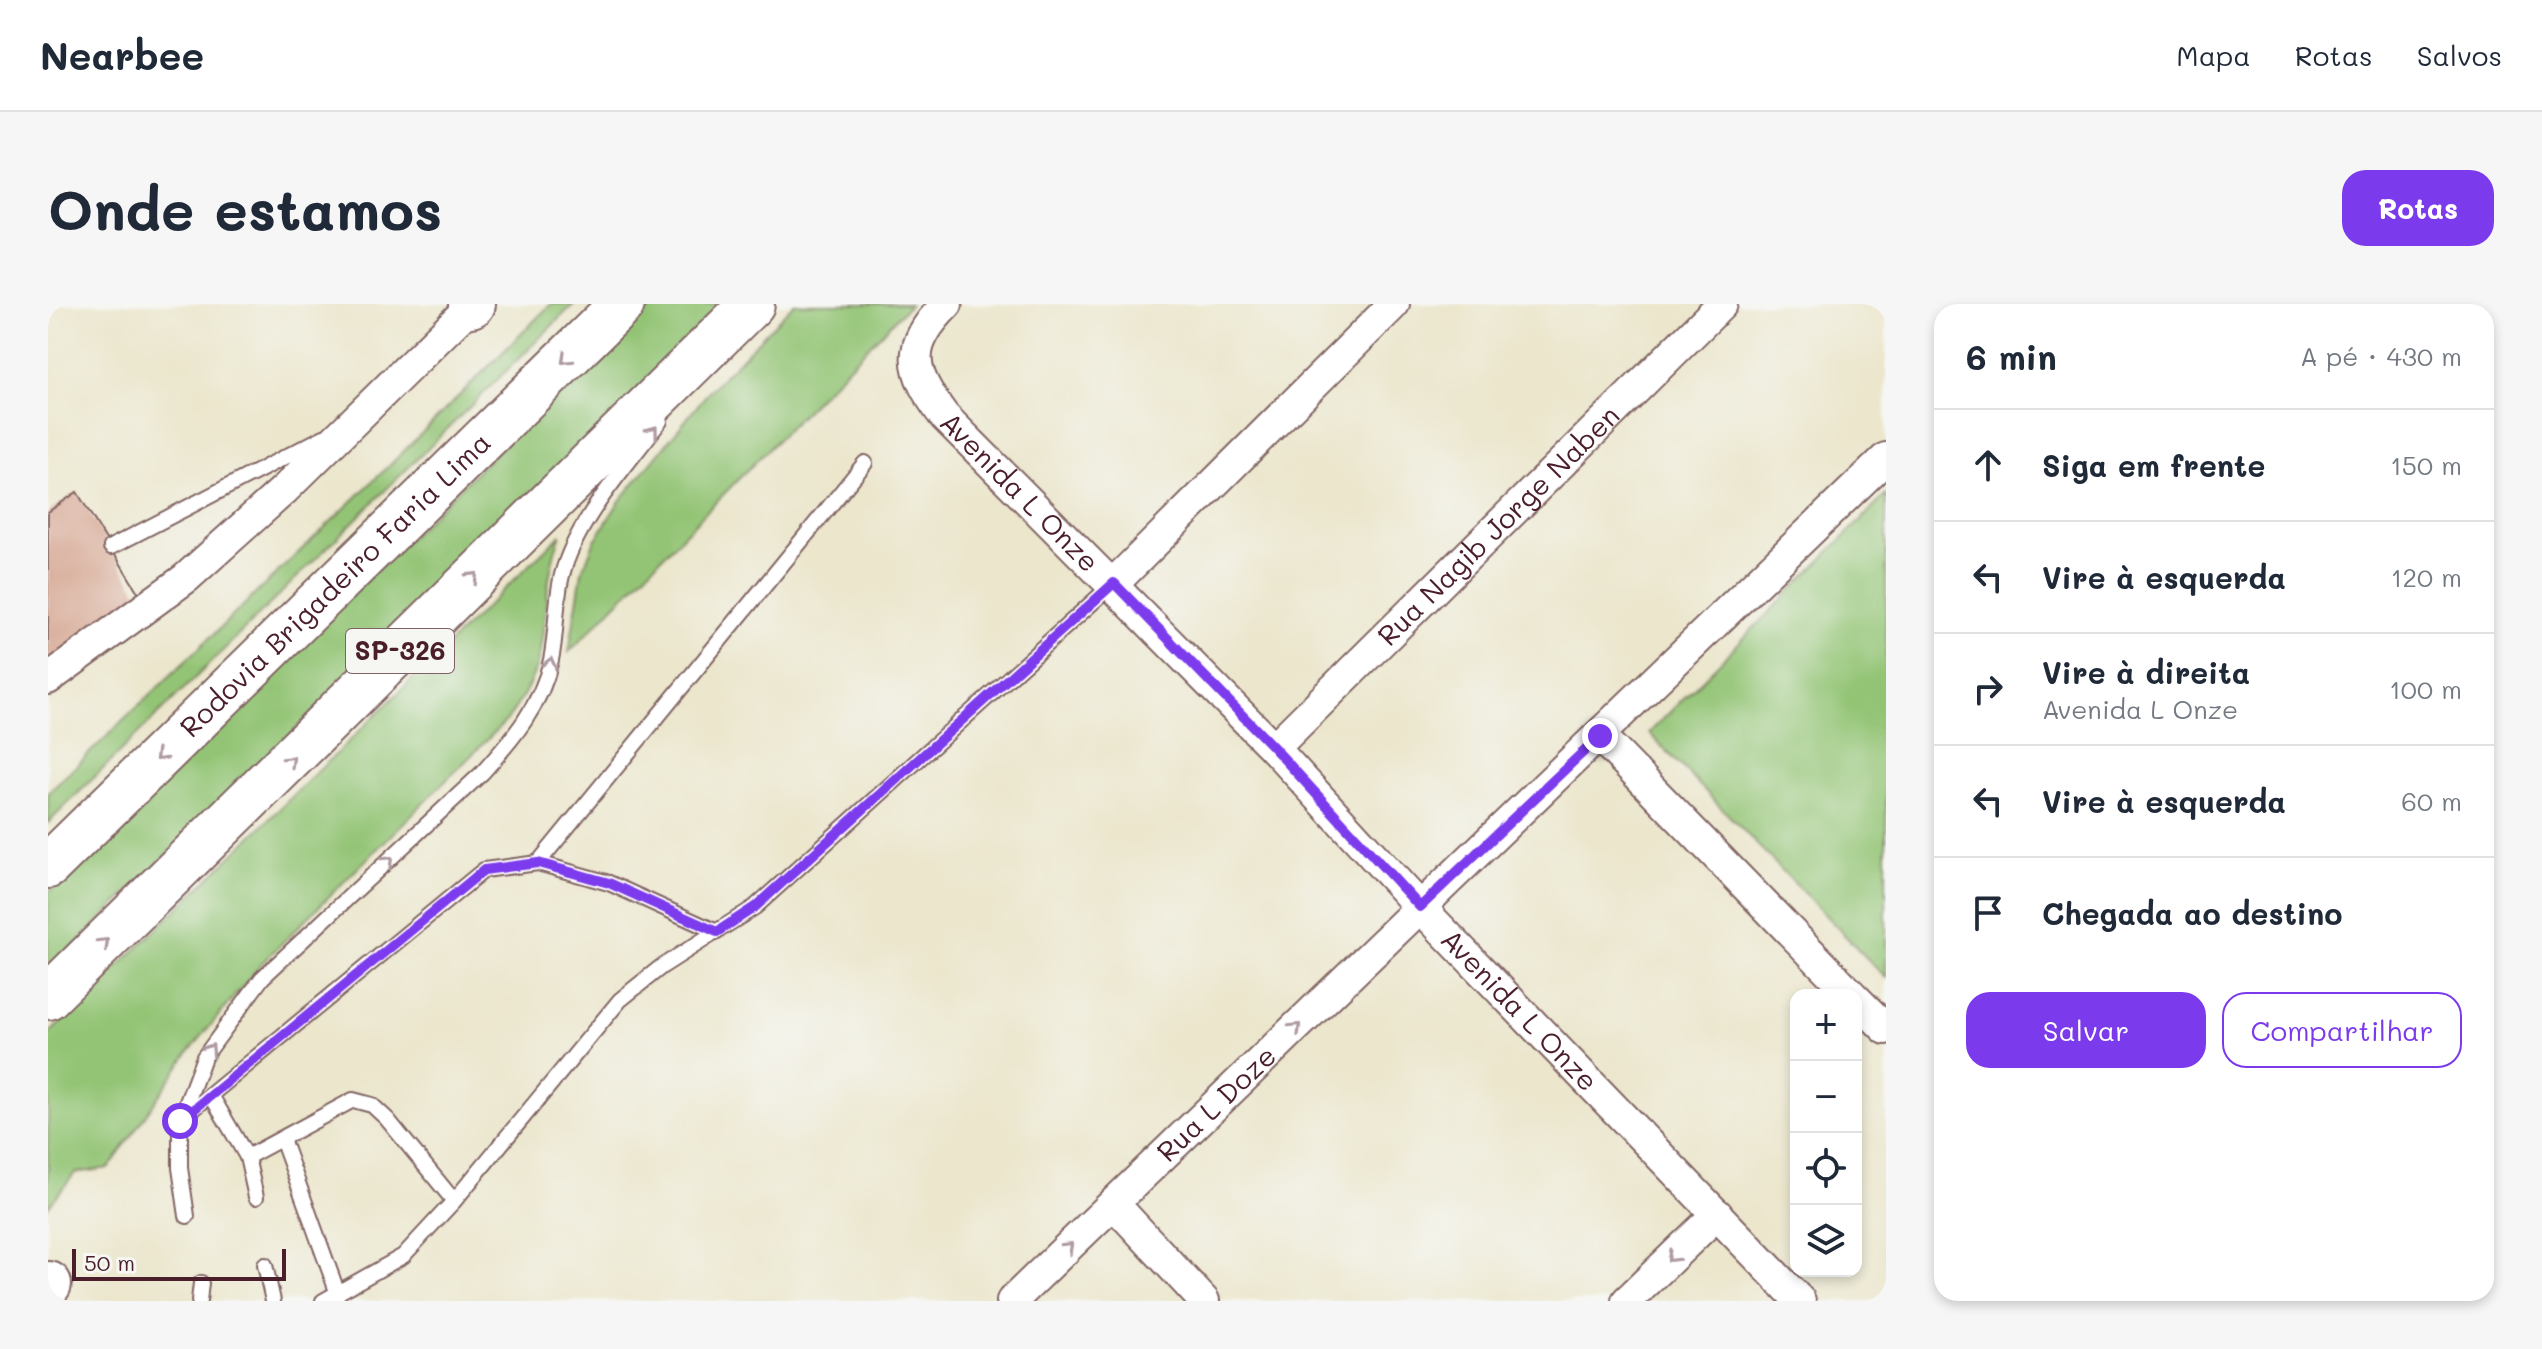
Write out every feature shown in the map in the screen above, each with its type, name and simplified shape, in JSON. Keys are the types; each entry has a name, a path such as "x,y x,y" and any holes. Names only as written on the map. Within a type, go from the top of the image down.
{"highway":[{"name":"Rodovia Brigadeiro Faria Lima","path":"48,866 622,304"},
{"name":"SP-326","path":"48,997 743,313"}],"street":[{"path":"48,679 186,578 354,421 472,304"},
{"name":"Avenida L Onze","path":"947,304 916,344 916,368 924,388 944,416 1114,583 1274,748 1420,907 1800,1301"},
{"path":"1114,583 1394,304"},
{"name":"Rua Nagib Jorge Naben","path":"1274,748 1722,304"},
{"name":"Rua L Doze","path":"1012,1301 1886,458"},
{"path":"1600,736 1846,989"},
{"path":"1862,1005 1886,1029"},
{"path":"1114,1204 1204,1301"},
{"path":"1627,1301 1717,1214"}],"lane":[{"path":"187,1216 180,1168 180,1121 204,1057 262,978 482,773 530,713 551,661 562,575 576,542 612,486 743,313"},
{"path":"111,547 354,421"},
{"path":"538,863 865,463"},
{"path":"323,1301 403,1256 454,1201 620,1000 661,967 755,907 1114,583"},
{"path":"180,1121 484,870 538,863 609,883 717,932"},
{"path":"212,1097 247,1157 256,1197"},
{"path":"247,1157 353,1100 372,1105 454,1201"},
{"path":"282,1139 338,1294"},
{"path":"265,1265 273,1301"},
{"path":"199,1301 201,1283"}],"green space":[{"path":"551,304 574,304 48,823 48,793 393,462"},
{"path":"647,304 732,304 48,971 48,893"},
{"path":"794,304 910,304 569,652 582,572 594,542 619,502 711,389"},
{"path":"1886,495 1886,978 1649,733"},
{"path":"561,534 550,576 537,665 508,719 261,964 188,1053 109,1168 75,1173 48,1207 48,1035"}],"building":[{"path":"77,492 142,599 48,663 48,512"}],"route":[{"path":"180,1121 484,870 538,863 609,883 717,932 755,907 1114,583 1274,748 1420,907 1600,736"}]}
